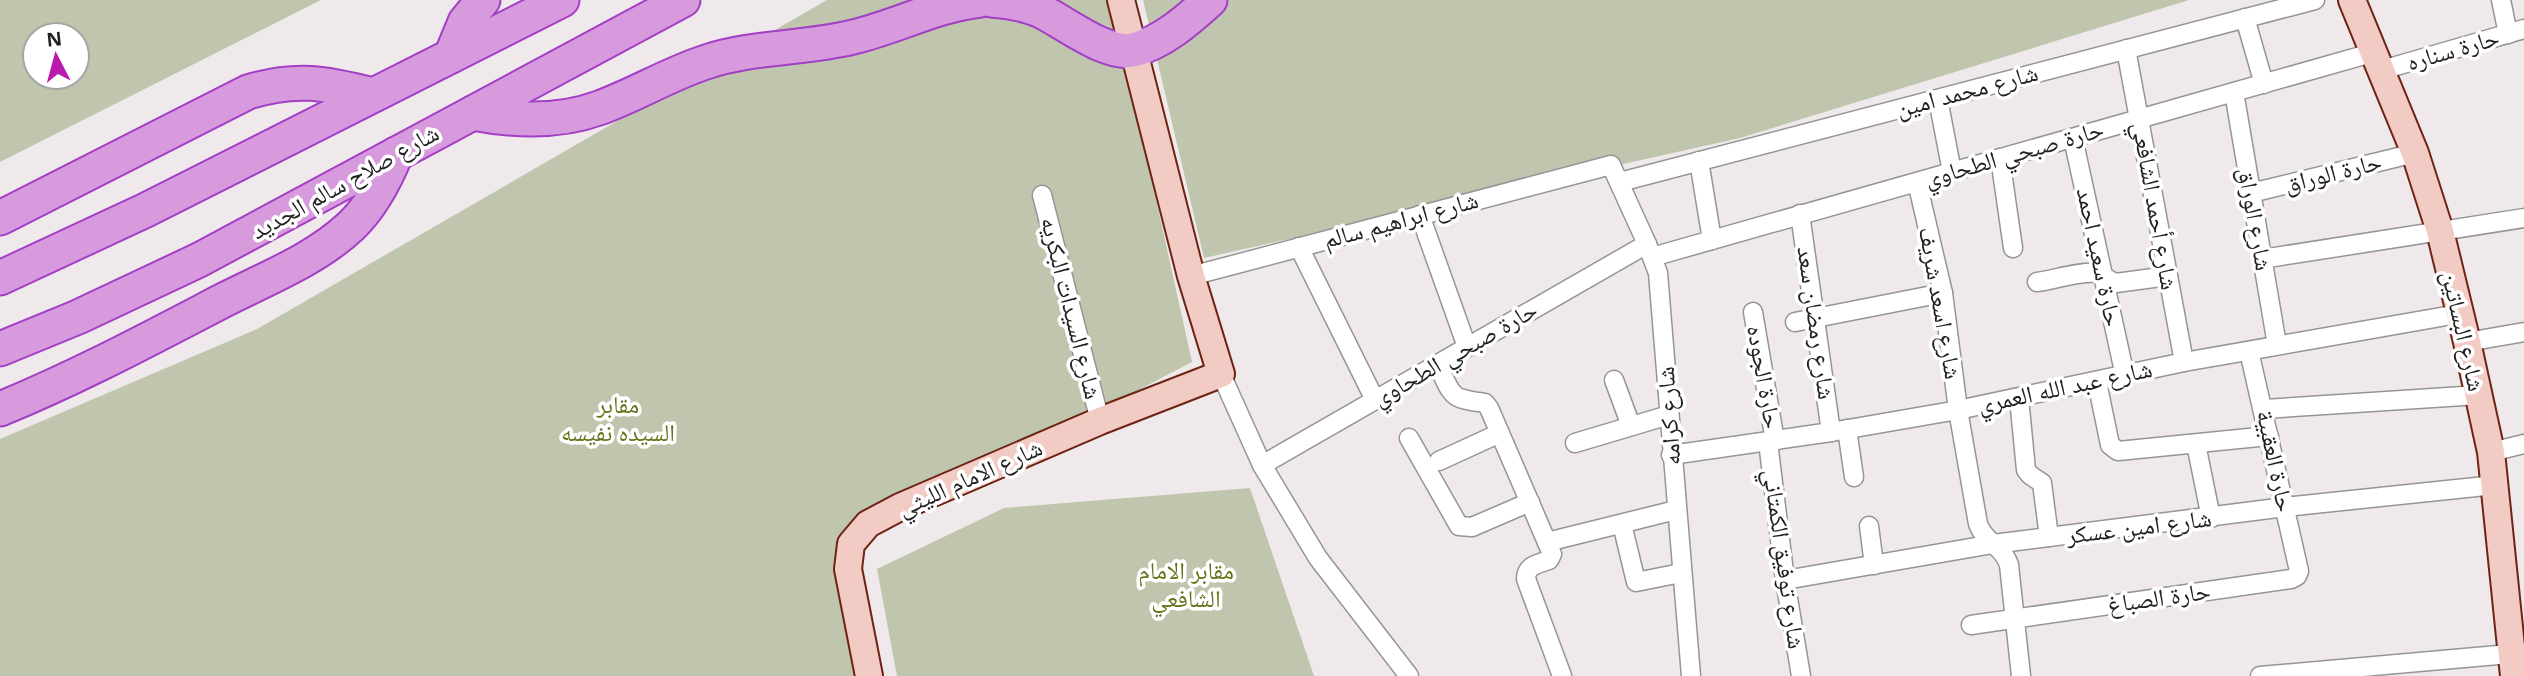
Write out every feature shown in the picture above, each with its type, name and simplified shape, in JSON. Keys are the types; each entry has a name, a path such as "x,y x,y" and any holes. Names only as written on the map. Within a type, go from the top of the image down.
{"highway":[{"path":"451,56 465,22 483,0"},
{"name":"شارع صلاح سالم الجديد","path":"0,349 78,317 199,260 683,0"},
{"path":"473,113 515,119 579,114 706,62 749,52 852,38 946,6 980,0"},
{"path":"991,0 1022,4 1039,10 1100,43 1132,50 1173,32 1210,0"},
{"path":"0,278 113,226 295,136 552,5"},
{"path":"0,218 248,92 288,82 308,82 373,95"},
{"path":"0,409 75,376 316,253 352,225 366,209 378,192 396,154"}],"street":[{"path":"1121,0 1191,276 1221,374 1262,465 1318,558 1409,676"},
{"name":"شارع محمد امين","path":"1620,182 2315,0"},
{"name":"شارع البساتين","path":"2352,0 2415,153 2440,231 2491,452 2517,661"},
{"path":"2501,0 2516,32"},
{"path":"2245,18 2264,84"},
{"name":"حارة سناره","path":"2379,61 2516,32"},
{"name":"شارع أحمد الشافعي","path":"2126,49 2183,362"},
{"name":"حارة صبحي الطحاوي","path":"1262,465 1466,347 1650,250 1712,240 2264,84 2379,61"},
{"name":"شارع الوراق","path":"2234,92 2277,345"},
{"path":"1938,99 1952,172"},
{"name":"حارة سعيد احمد","path":"2073,138 2125,376"},
{"name":"حارة الوراق","path":"2251,193 2415,153"},
{"path":"2000,159 2013,248"},
{"path":"1699,161 1712,240"},
{"name":"شارع ابراهيم سالم","path":"1191,276 1612,165"},
{"name":"شارع كرامه","path":"1612,165 1658,273 1690,676"},
{"name":"شارع اسعد شريف","path":"1917,182 1943,293 1958,410 1978,524 1983,535 2004,553 2009,565 2021,676"},
{"name":"شارع السيدات البكريه","path":"1042,195 1100,421"},
{"name":"شارع رمضان سعد","path":"1800,214 1815,318 1839,431 1854,477"},
{"path":"1420,215 1466,347"},
{"path":"2262,259 2524,218"},
{"path":"1299,247 1375,400"},
{"path":"2037,282 2091,273 2116,283 2168,276"},
{"path":"1795,322 1943,293"},
{"name":"حارة الجوده","path":"1753,312 1772,441"},
{"name":"شارع عبد الله العمري","path":"1671,455 1839,431 1958,410 2183,362 2458,314"},
{"path":"2467,342 2524,332"},
{"name":"حارة العقبية","path":"2249,351 2299,571"},
{"path":"1437,364 1453,395 1460,400 1485,403 1553,557 1549,561 1529,567 1526,579 1557,674"},
{"name":"شارع الامام الليثي","path":"869,676 848,569 851,544 868,524 900,507 1100,421 1221,374"},
{"path":"1614,380 1631,426"},
{"path":"2097,382 2109,441 2115,450 2122,452 2269,436"},
{"path":"2264,410 2479,396"},
{"path":"2019,398 2026,470 2042,483 2049,537"},
{"path":"1575,443 1668,415"},
{"path":"1439,461 1500,433"},
{"path":"1409,438 1459,526 1472,527 1530,502"},
{"name":"شارع توفيق الكمتاني","path":"1772,441 1786,580 1801,676"},
{"path":"2196,444 2211,519"},
{"path":"2491,452 2524,444"},
{"name":"شارع امين عسكر","path":"1786,580 1993,544 2495,485"},
{"path":"1547,542 1676,510"},
{"path":"1622,524 1636,582 1681,573"},
{"path":"1868,526 1874,565"},
{"name":"حارة الصباغ","path":"1971,625 2291,579 2297,576 2299,571"},
{"path":"2260,676 2517,661"}],"green space":[{"path":"0,0 321,0 0,162"},
{"name":"مقابر السيده نفيسه","path":"827,0 1112,0 1192,362 846,543 869,676 0,676 0,439 257,329"},
{"path":"1143,0 2189,0 1740,138 1204,258"},
{"name":"مقابر الامام الشافعي","path":"1250,488 1314,676 897,676 877,569 1004,508"}]}
